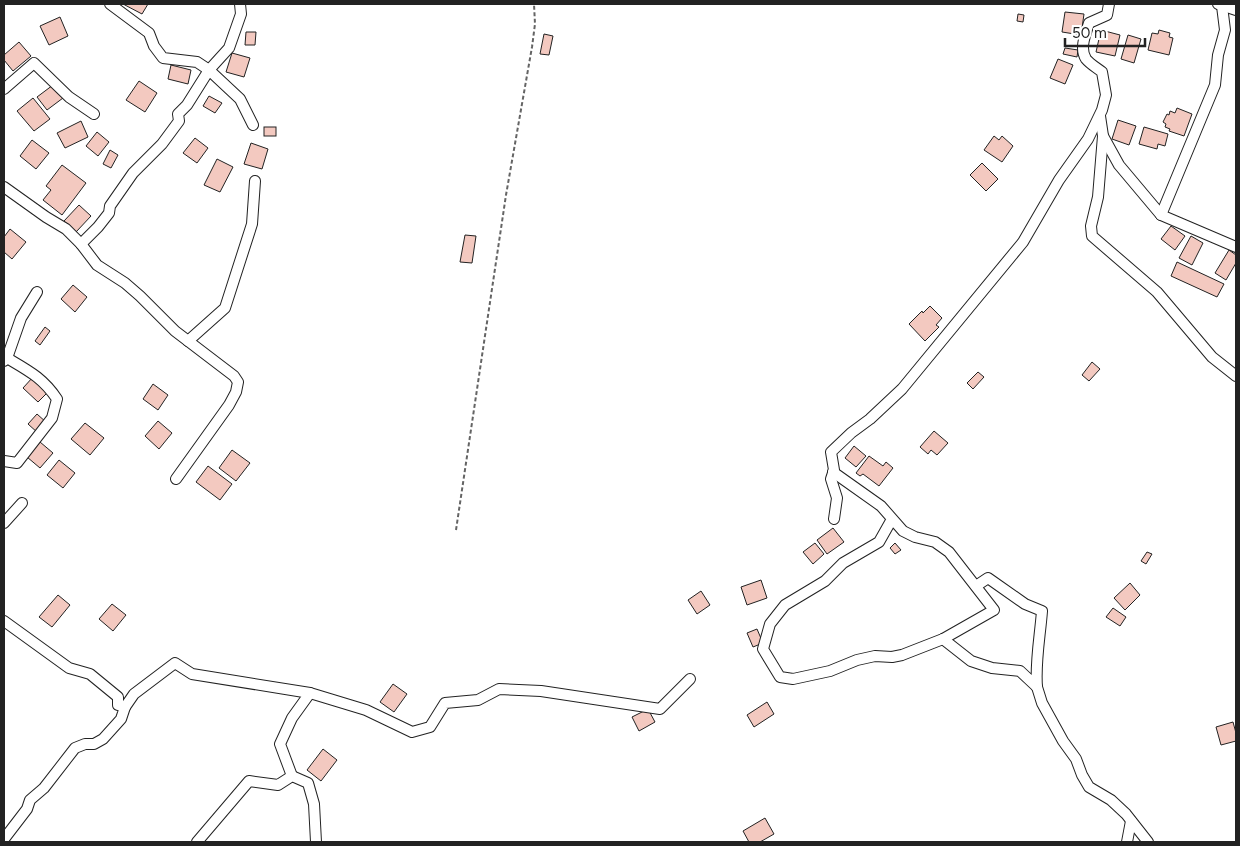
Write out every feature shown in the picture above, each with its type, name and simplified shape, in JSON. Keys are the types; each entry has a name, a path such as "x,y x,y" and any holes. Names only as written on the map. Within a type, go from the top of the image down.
{"street":[{"path":"110,4 149,33 154,46 163,58 197,62 209,70 240,99 253,125"},
{"path":"81,244 98,227 109,212 110,206 133,173 162,144 179,121 178,114 187,105 209,70 229,48 241,14 240,4"},
{"path":"834,520 837,498 831,479 833,472 831,452 902,389 1023,242 1059,180 1088,139 1100,116 1106,95 1102,72 1086,59 1083,50 1089,23 1107,15 1109,4"},
{"path":"1161,214 1215,85 1218,55 1225,30 1219,5 1236,10"},
{"path":"4,89 34,63 69,97 94,114"},
{"path":"1100,116 1103,136 1098,197 1091,226 1092,236 1157,292 1212,357 1236,376"},
{"path":"1103,136 1119,166 1161,214 1236,247"},
{"path":"188,341 224,308 252,224 255,181"},
{"path":"4,187 66,229 81,244 97,265 125,283 175,331 225,368 238,382 236,392 229,405 176,479"},
{"path":"4,461 17,463 52,418 57,399 47,384 5,359 21,318 37,292"},
{"path":"833,472 881,506 903,531 915,537 935,542 949,552 994,610 944,639 902,655 892,657 875,656 857,660 830,671 793,679 780,677 763,649 770,624 785,605 825,581 844,563 879,542 892,519"},
{"path":"4,523 22,503"},
{"path":"976,586 988,578 1025,604 1042,611 1040,646 1036,667 1037,687 1042,704 1063,741 1076,759 1089,787 1111,800 1148,842"},
{"path":"4,621 69,668 90,674 118,697 118,705 125,707"},
{"path":"944,639 971,661 992,668 1020,671 1037,687"},
{"path":"4,839 27,808 30,800 44,788 75,748 85,744 94,744 103,739 121,719 125,707 134,694 175,663 192,674 310,693 366,710 412,732 430,727 445,703 478,700 499,689 541,691 660,709 690,679"},
{"path":"310,693 292,718 280,744 292,776 308,783 314,804 316,842"},
{"path":"197,842 249,781 278,784 292,776"},
{"path":"1127,842 1131,821"}],"path":[{"path":"456,530 504,204 532,47 534,4"}],"building":[{"path":"123,4 148,4 142,14"},
{"path":"1065,12 1084,14 1081,35 1062,32"},
{"path":"1018,14 1024,15 1023,22 1017,21"},
{"path":"60,17 68,36 49,45 40,26"},
{"path":"1101,30 1120,35 1115,56 1096,52"},
{"path":"1159,30 1170,33 1169,37 1173,38 1169,55 1148,50 1152,33 1158,34"},
{"path":"246,32 256,32 255,45 245,45"},
{"path":"544,34 553,36 549,55 540,54"},
{"path":"1128,35 1141,39 1134,63 1121,59"},
{"path":"19,42 31,56 13,71 4,60 4,55"},
{"path":"1065,48 1078,50 1077,57 1063,54"},
{"path":"232,53 250,58 244,77 226,72"},
{"path":"1058,59 1073,65 1065,84 1050,78"},
{"path":"171,65 191,70 188,84 168,79"},
{"path":"139,81 157,93 145,112 126,100"},
{"path":"53,85 63,98 47,110 37,97"},
{"path":"209,96 222,103 215,113 203,106"},
{"path":"33,98 50,119 34,131 17,111"},
{"path":"1177,108 1192,114 1184,136 1169,131 1170,129 1165,127 1166,124 1163,122 1170,111 1175,113"},
{"path":"1118,120 1136,126 1129,145 1112,139"},
{"path":"81,121 88,137 65,148 57,133"},
{"path":"264,127 276,127 276,136 264,136"},
{"path":"1144,127 1168,134 1165,146 1158,144 1157,149 1139,144"},
{"path":"97,132 109,142 98,156 86,146"},
{"path":"994,136 999,140 1002,136 1013,146 1002,162 984,150"},
{"path":"195,138 208,148 197,163 183,153"},
{"path":"32,140 49,153 36,169 20,156"},
{"path":"251,143 268,149 262,169 244,164"},
{"path":"110,150 118,155 111,168 103,164"},
{"path":"217,159 233,167 220,192 204,185"},
{"path":"982,163 998,179 986,191 970,175"},
{"path":"62,165 86,183 62,215 43,200 51,190 46,186"},
{"path":"79,205 91,216 76,232 64,221"},
{"path":"1171,226 1185,236 1175,250 1161,239"},
{"path":"10,229 26,242 12,259 4,252 4,237"},
{"path":"465,235 476,236 472,263 460,262"},
{"path":"1191,236 1203,243 1192,265 1179,258"},
{"path":"1229,250 1236,255 1236,263 1226,280 1215,273"},
{"path":"1177,262 1224,284 1217,297 1171,276"},
{"path":"73,285 87,297 75,312 61,299"},
{"path":"930,306 942,318 936,325 939,327 925,341 909,324"},
{"path":"45,327 50,331 40,345 35,341"},
{"path":"1092,362 1100,369 1089,381 1082,375"},
{"path":"978,372 984,377 973,389 967,383"},
{"path":"33,377 48,392 38,402 23,388"},
{"path":"153,384 168,395 158,410 143,399"},
{"path":"37,414 47,423 38,433 28,424"},
{"path":"158,421 172,433 159,449 145,436"},
{"path":"85,423 104,438 90,455 71,439"},
{"path":"934,431 948,443 937,455 931,450 928,454 920,447"},
{"path":"40,442 53,453 40,468 27,457"},
{"path":"854,446 866,456 856,467 845,458"},
{"path":"232,450 250,463 236,481 219,468"},
{"path":"869,456 883,466 886,462 893,468 879,486 863,474 860,476 856,473"},
{"path":"59,460 75,473 63,488 47,475"},
{"path":"208,466 232,484 220,500 196,482"},
{"path":"833,528 844,542 827,554 817,540"},
{"path":"815,543 824,554 813,564 803,552"},
{"path":"895,543 901,550 895,554 890,548"},
{"path":"1147,552 1152,554 1146,564 1141,561"},
{"path":"761,580 767,598 747,605 741,587"},
{"path":"1130,583 1140,595 1125,610 1114,598"},
{"path":"701,591 710,605 697,614 688,600"},
{"path":"58,595 70,605 52,627 39,617"},
{"path":"112,604 126,615 113,631 99,619"},
{"path":"1113,608 1126,617 1120,626 1106,617"},
{"path":"757,629 763,643 753,647 747,633"},
{"path":"393,684 407,694 394,712 380,702"},
{"path":"767,702 774,714 754,727 747,715"},
{"path":"648,709 655,722 639,731 632,717"},
{"path":"1233,722 1236,741 1221,745 1216,727"},
{"path":"323,749 337,760 321,781 307,770"},
{"path":"765,818 774,834 760,842 749,842 743,831"}]}
